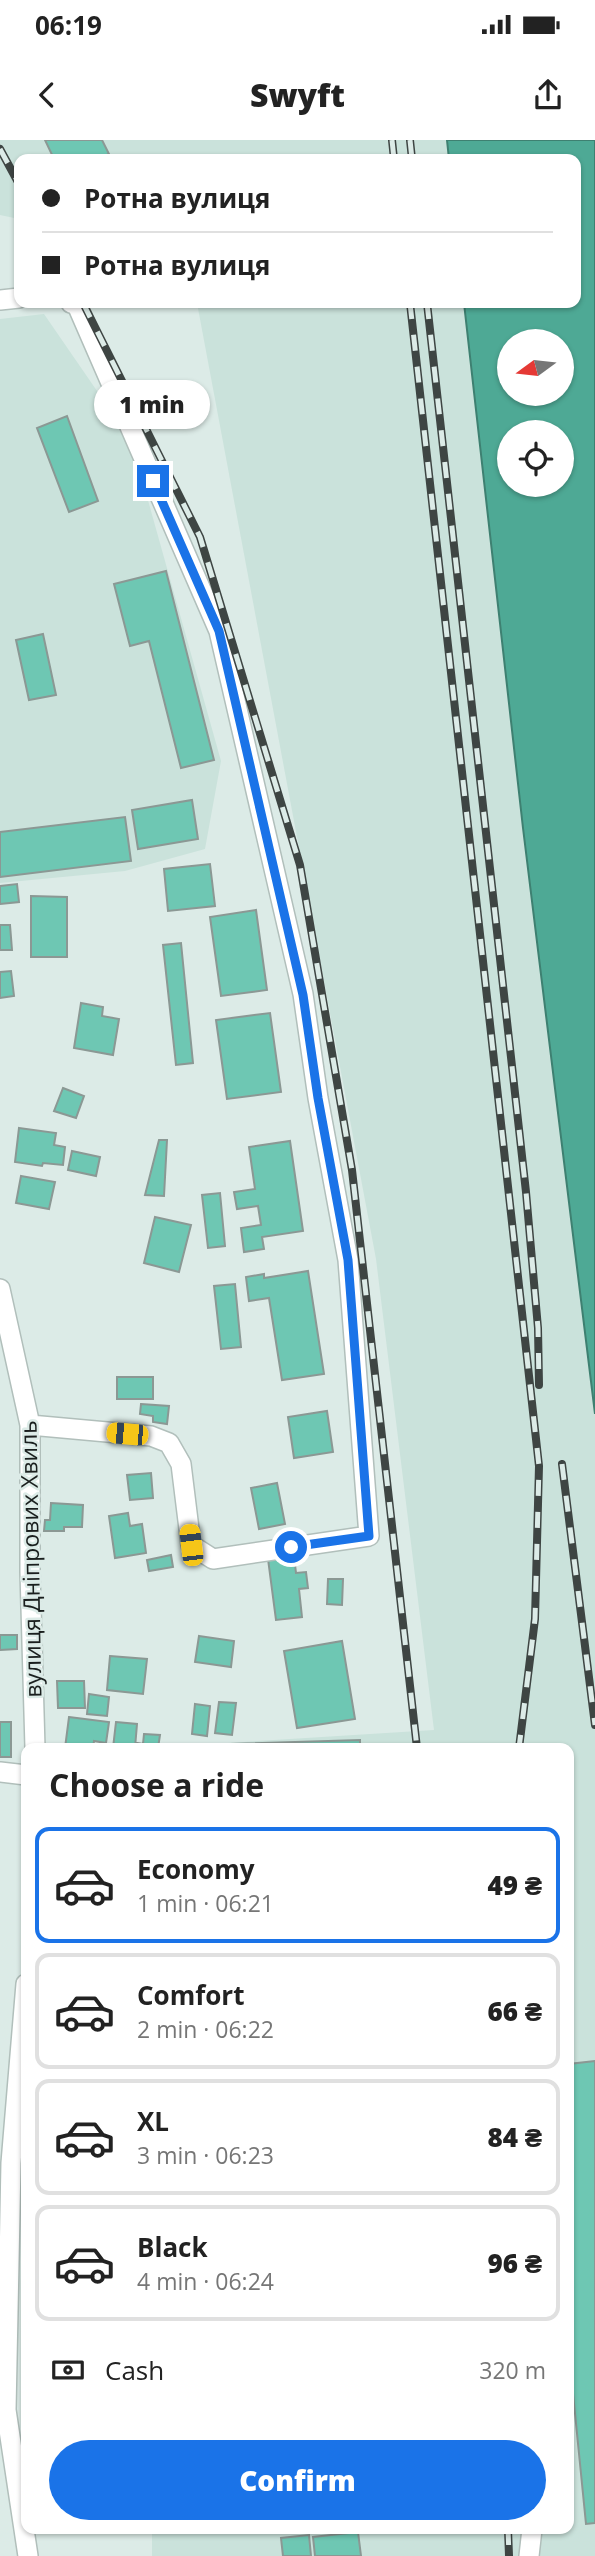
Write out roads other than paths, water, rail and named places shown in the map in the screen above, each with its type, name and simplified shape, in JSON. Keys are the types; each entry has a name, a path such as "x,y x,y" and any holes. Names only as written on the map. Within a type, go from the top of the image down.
{"street":[{"path":"30,1425 151,1436 169,1443 181,1464 191,1545 213,1559 369,1536 348,1260 318,1098 303,995 219,631 78,308"},
{"name":"вулиця Дніпрових Хвиль","path":"0,1290 30,1425 30,1572 35,1743"},
{"path":"0,1772 21,1774"},
{"path":"21,2044 11,2163 6,2410 21,2510"},
{"path":"25,2534 28,2556"},
{"path":"529,2556 531,2534"}],"railway":[{"path":"392,140 393,154"},
{"path":"410,140 411,154"},
{"path":"0,149 14,175"},
{"path":"86,308 200,537 300,865 352,1170 416,1743"},
{"path":"411,308 539,1466 535,1619 520,1743"},
{"path":"428,308 526,1192 538,1328 539,1385"},
{"path":"562,1464 595,1725"},
{"path":"508,2534 509,2556"}]}
